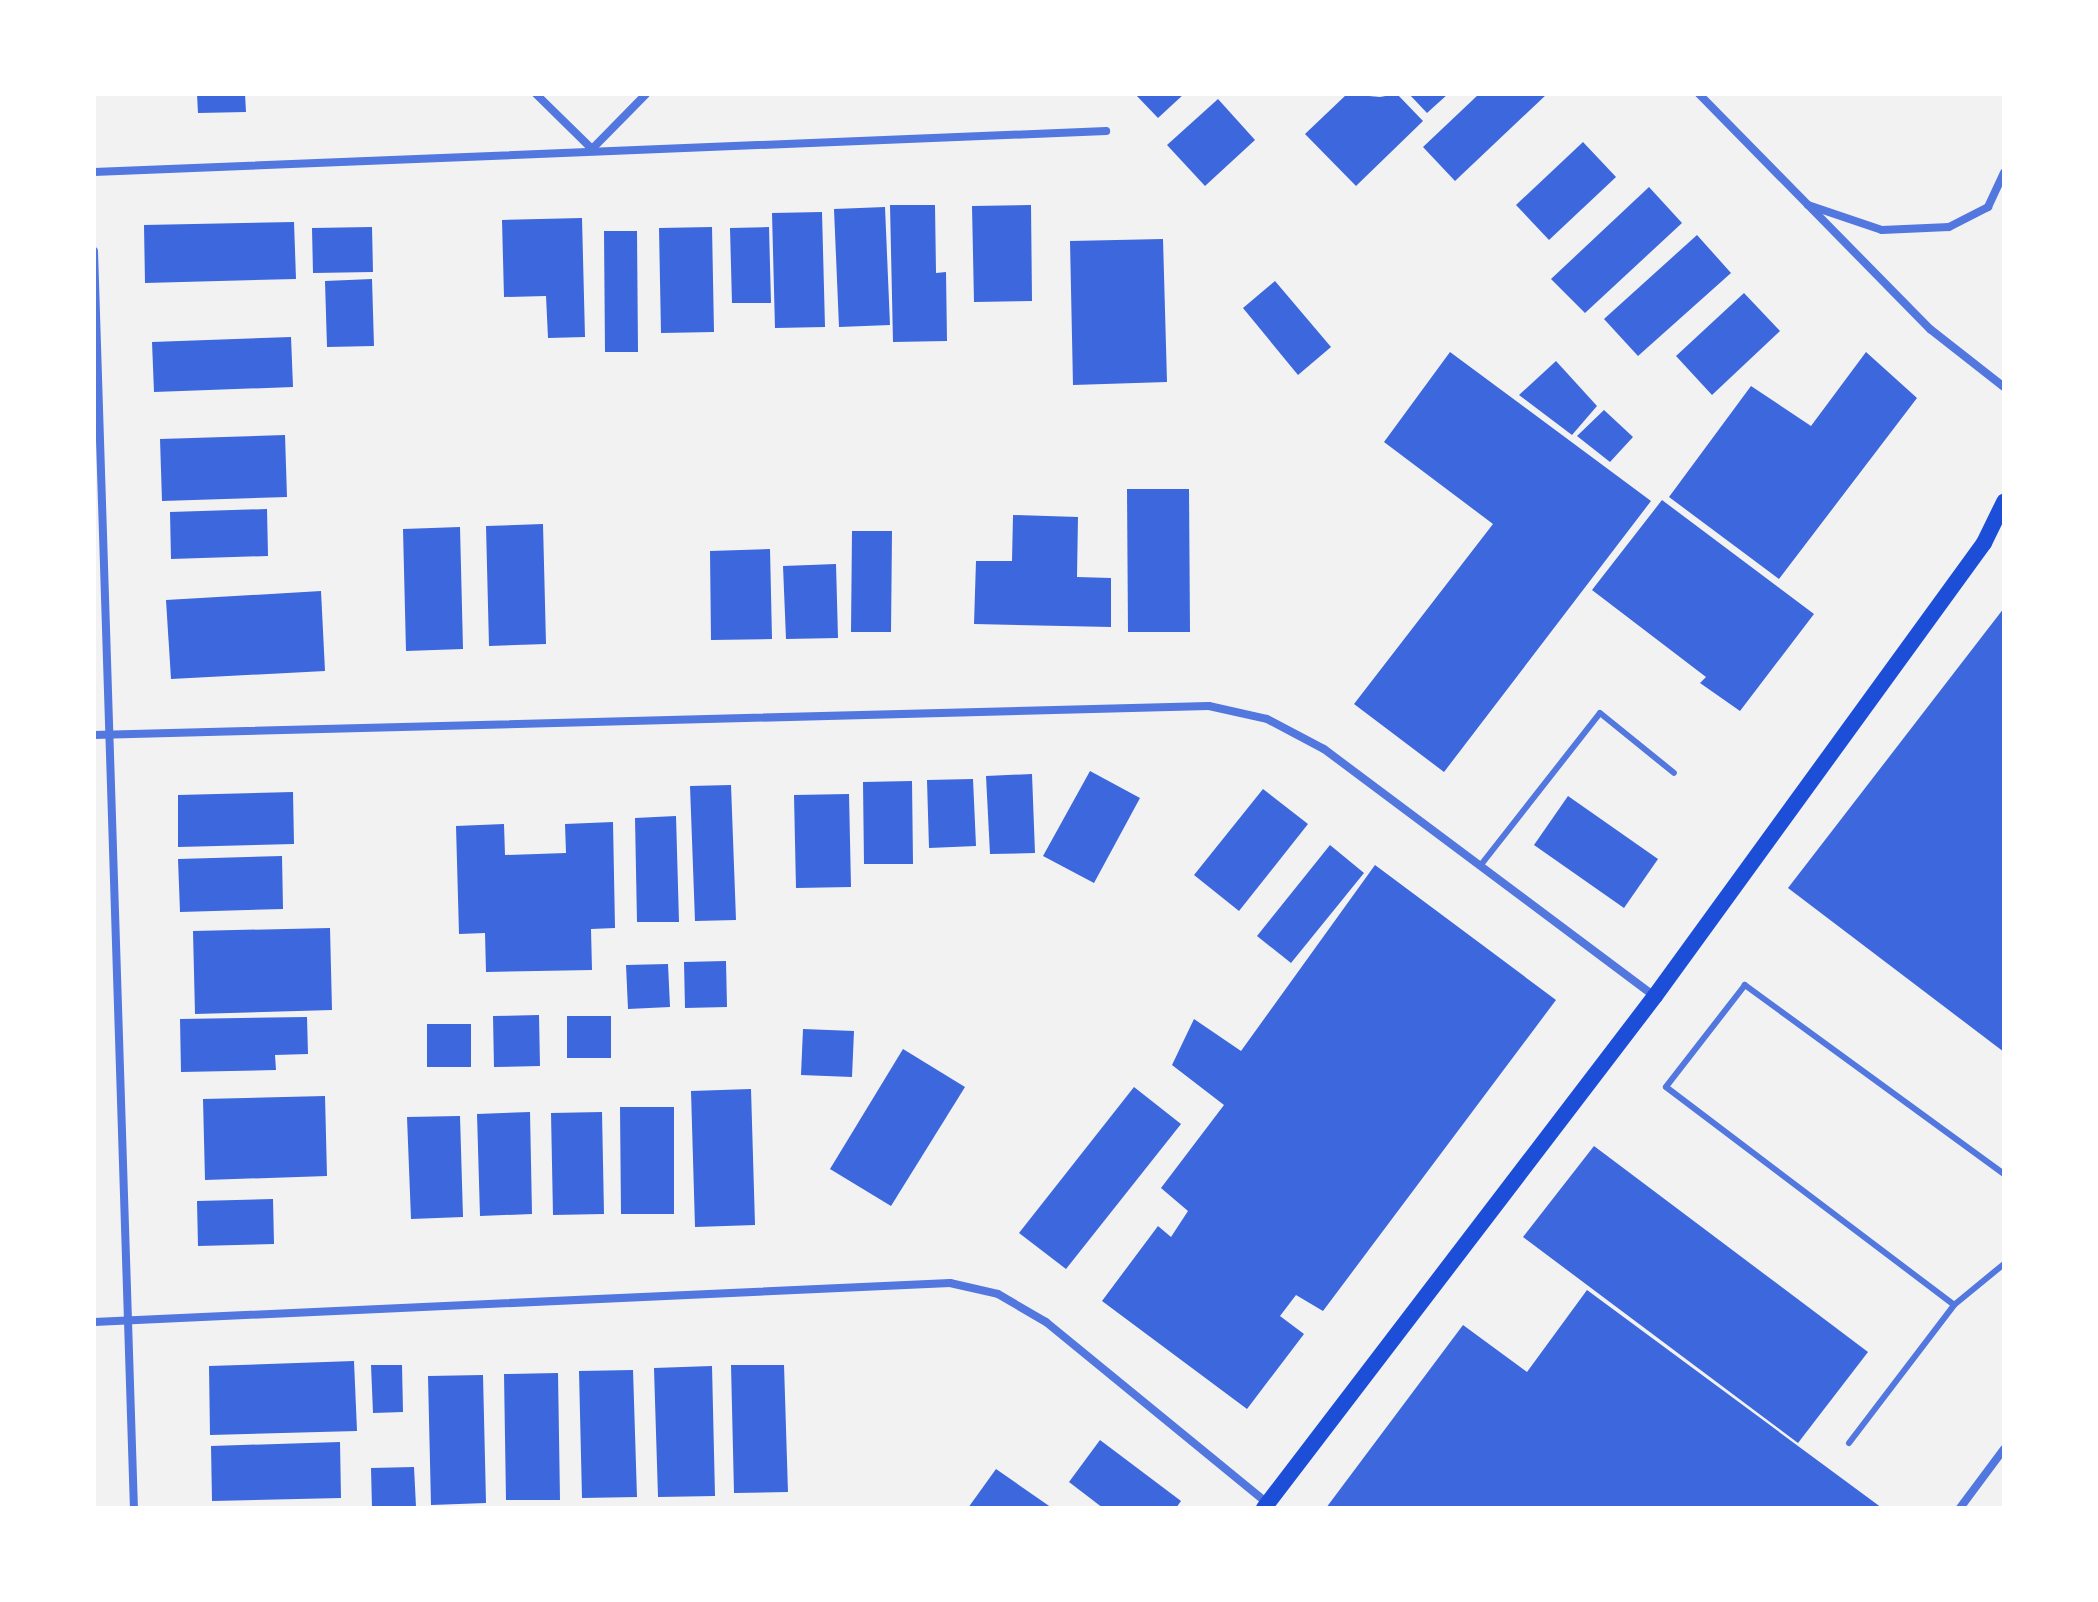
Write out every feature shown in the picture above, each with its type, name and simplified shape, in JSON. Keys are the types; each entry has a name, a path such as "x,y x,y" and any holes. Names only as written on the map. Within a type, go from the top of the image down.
{"main road":[{"path":"1266,1506 1655,996 1984,543 2004,502"}],"street":[{"path":"536,94 592,149"},
{"path":"592,149 646,94"},
{"path":"1699,94 1930,329 2004,387"},
{"path":"94,172 592,149 1106,131"},
{"path":"1805,204 1882,230 1949,227 1988,207 2004,172"},
{"path":"94,251 134,1508"},
{"path":"94,735 1209,706 1267,719 1324,749 1655,996"},
{"path":"94,1322 950,1283 998,1294 1046,1322 1266,1506"},
{"path":"1960,1508 2004,1449"}],"lane":[{"path":"1480,866 1600,713 1674,773"},
{"path":"1954,1305 1666,1087 1745,985 2004,1174"},
{"path":"1849,1443 1954,1305 2004,1264"}],"building":[{"path":"197,94 245,94 246,112 198,113"},
{"path":"1135,94 1184,94 1158,118"},
{"path":"1347,94 1380,97 1397,94 1423,121 1356,186 1305,134"},
{"path":"1409,94 1448,94 1427,113"},
{"path":"1479,94 1547,94 1455,181 1423,147"},
{"path":"1218,99 1255,140 1205,186 1167,145"},
{"path":"1583,142 1616,177 1549,240 1516,205"},
{"path":"1649,187 1682,223 1585,313 1551,279"},
{"path":"890,205 935,205 936,273 946,272 947,341 893,342"},
{"path":"1031,205 1032,301 974,302 972,206"},
{"path":"885,207 890,325 839,327 834,209"},
{"path":"822,212 825,327 775,328 772,213"},
{"path":"582,218 585,337 548,338 546,296 504,297 502,220"},
{"path":"294,222 296,279 145,283 144,225"},
{"path":"372,227 373,272 313,273 312,228"},
{"path":"712,227 714,332 661,333 659,228"},
{"path":"769,227 771,303 732,303 730,228"},
{"path":"604,231 637,231 638,352 605,352"},
{"path":"1697,235 1731,273 1638,356 1604,319"},
{"path":"1163,239 1167,382 1073,385 1070,241"},
{"path":"372,279 374,346 327,347 325,281"},
{"path":"1275,281 1331,347 1298,375 1243,308"},
{"path":"1744,293 1780,331 1712,395 1676,356"},
{"path":"291,337 293,387 154,392 152,342"},
{"path":"1450,352 1651,501 1444,772 1354,704 1493,524 1384,442"},
{"path":"1866,352 1917,398 1779,579 1669,497 1751,386 1811,426"},
{"path":"1556,361 1597,406 1572,435 1519,395"},
{"path":"1604,410 1633,437 1610,462 1577,436"},
{"path":"285,435 287,497 162,501 160,439"},
{"path":"1127,489 1189,489 1190,632 1128,632"},
{"path":"1662,500 1814,614 1740,711 1700,683 1706,677 1592,590"},
{"path":"267,509 268,556 171,559 170,512"},
{"path":"1013,515 1078,517 1077,577 1111,578 1111,627 974,624 976,561 1012,561"},
{"path":"543,524 546,644 489,646 486,526"},
{"path":"460,527 463,649 406,651 403,529"},
{"path":"852,531 892,531 891,632 851,632"},
{"path":"770,549 772,639 711,640 710,551"},
{"path":"836,564 838,638 786,639 783,566"},
{"path":"321,591 325,671 171,679 166,600"},
{"path":"2004,608 2004,1052 1788,888"},
{"path":"1090,771 1140,798 1094,883 1043,856"},
{"path":"1032,774 1035,853 990,854 986,776"},
{"path":"973,779 976,846 929,848 927,780"},
{"path":"912,781 913,864 864,864 863,782"},
{"path":"731,785 736,920 695,921 690,786"},
{"path":"1263,789 1308,824 1239,911 1194,875"},
{"path":"293,792 294,844 178,847 178,795"},
{"path":"849,794 851,887 796,888 794,795"},
{"path":"1568,796 1658,859 1624,908 1534,845"},
{"path":"676,816 679,922 637,922 635,818"},
{"path":"613,822 615,928 591,929 592,970 486,972 485,933 459,934 456,826 504,824 505,855 566,853 565,824"},
{"path":"1330,845 1364,873 1291,963 1257,936"},
{"path":"282,856 283,909 180,912 178,859"},
{"path":"1375,865 1556,1000 1323,1311 1296,1295 1280,1316 1304,1334 1247,1409 1102,1301 1158,1226 1171,1237 1188,1211 1161,1188 1224,1105 1172,1065 1194,1019 1241,1051"},
{"path":"330,928 332,1010 195,1014 193,931"},
{"path":"726,961 727,1007 685,1008 684,962"},
{"path":"668,964 670,1007 628,1009 626,965"},
{"path":"539,1015 540,1066 494,1067 493,1016"},
{"path":"567,1016 611,1016 611,1058 567,1058"},
{"path":"307,1017 308,1054 275,1055 276,1070 181,1072 180,1019"},
{"path":"427,1024 471,1024 471,1067 427,1067"},
{"path":"803,1029 854,1031 852,1077 801,1075"},
{"path":"903,1049 965,1087 891,1206 830,1169"},
{"path":"1134,1087 1181,1124 1066,1269 1019,1233"},
{"path":"751,1089 755,1225 695,1227 691,1091"},
{"path":"325,1096 327,1176 205,1180 203,1099"},
{"path":"620,1107 674,1107 674,1214 621,1214"},
{"path":"530,1112 532,1214 480,1216 477,1114"},
{"path":"602,1112 604,1214 553,1215 551,1113"},
{"path":"460,1116 463,1217 411,1219 407,1117"},
{"path":"1594,1146 1868,1352 1798,1443 1523,1237"},
{"path":"273,1199 274,1244 198,1246 197,1201"},
{"path":"1587,1290 1882,1508 1326,1508 1463,1325 1527,1372"},
{"path":"354,1361 357,1431 210,1435 209,1366"},
{"path":"371,1365 402,1365 403,1412 373,1413"},
{"path":"731,1365 784,1365 788,1492 734,1493"},
{"path":"712,1366 715,1496 658,1497 654,1368"},
{"path":"633,1370 637,1497 582,1498 579,1371"},
{"path":"558,1373 560,1500 506,1500 504,1374"},
{"path":"483,1375 486,1503 431,1505 428,1376"},
{"path":"1100,1440 1181,1501 1176,1508 1103,1508 1069,1482"},
{"path":"340,1442 341,1498 212,1501 211,1446"},
{"path":"414,1467 416,1507 372,1508 371,1468"},
{"path":"996,1469 1052,1508 968,1508"}]}
